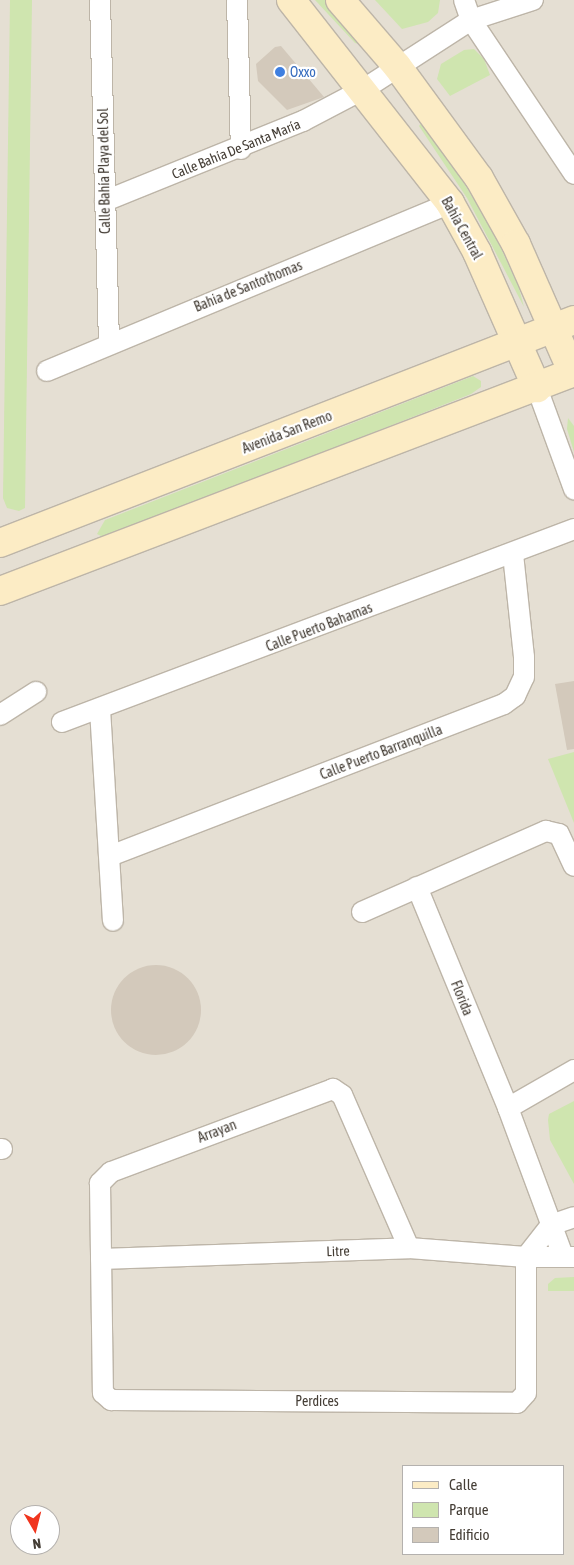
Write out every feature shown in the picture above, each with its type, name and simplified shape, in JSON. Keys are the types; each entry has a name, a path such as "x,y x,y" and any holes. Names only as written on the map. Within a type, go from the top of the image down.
{"street":[{"name":"Calle Bahía Playa del Sol","path":"100,0 109,342"},
{"path":"237,0 241,149"},
{"name":"Bahía Central","path":"292,0 364,89 450,203 477,252 518,343 537,388 574,489"},
{"path":"0,591 574,373 565,324 516,244 479,178 397,66 340,0"},
{"path":"464,0 471,20 565,143 574,174"},
{"name":"Calle Bahía De Santa María","path":"105,201 241,149 364,89 471,20 532,0"},
{"name":"Bahia de Santothomas","path":"47,371 109,342 450,203"},
{"name":"Avenida San Remo","path":"0,542 565,324"},
{"name":"Calle Puerto Bahamas","path":"62,722 574,530"},
{"name":"Calle Puerto Barranquilla","path":"110,856 504,704 515,696 524,677 524,657 513,554"},
{"path":"0,715 36,692"},
{"path":"100,709 113,921"},
{"path":"362,912 546,832 559,834 574,866"},
{"name":"Florida","path":"416,887 508,1108 551,1226 569,1257"},
{"path":"508,1108 574,1070"},
{"name":"Arrayan","path":"101,1259 100,1183 104,1177 333,1089 342,1095 409,1248"},
{"path":"526,1257 551,1226 574,1217"},
{"name":"Litre","path":"101,1259 409,1248 526,1257 569,1257"},
{"name":"Perdices","path":"101,1259 102,1387 103,1393 111,1400 517,1403 526,1394 526,1257"}],"shaded area":[{"path":"0,0 574,0 574,1565 0,1565"}],"green space":[{"path":"10,0 32,0 25,508 19,511 7,508 3,498"},
{"path":"315,0 327,0 362,38 364,45 355,43"},
{"path":"375,0 440,0 438,13 428,22 402,29"},
{"path":"474,49 484,59 490,75 450,96 437,79 441,64 464,50"},
{"path":"422,122 443,148 495,235 519,288 524,307 467,198 419,126"},
{"path":"473,376 481,381 481,387 471,394 105,538 97,534 105,520"},
{"path":"568,418 574,426 574,452 567,429"},
{"path":"574,752 574,823 548,759"},
{"path":"574,1101 574,1184 550,1140 548,1120 549,1114"},
{"path":"574,1277 574,1291 548,1291 548,1284 555,1278"}],"building":[{"name":"Oxxo","path":"281,46 324,97 287,110 258,81 256,64 275,47"},
{"path":"574,681 574,749 567,750 555,684"},
{"path":"156,965 173,969 188,978 197,993 201,1010 197,1027 188,1042 173,1051 156,1055 139,1051 124,1042 115,1027 111,1010 115,993 124,978 139,969"}],"place":[{"name":"Oxxo","path":"280,72"}]}
